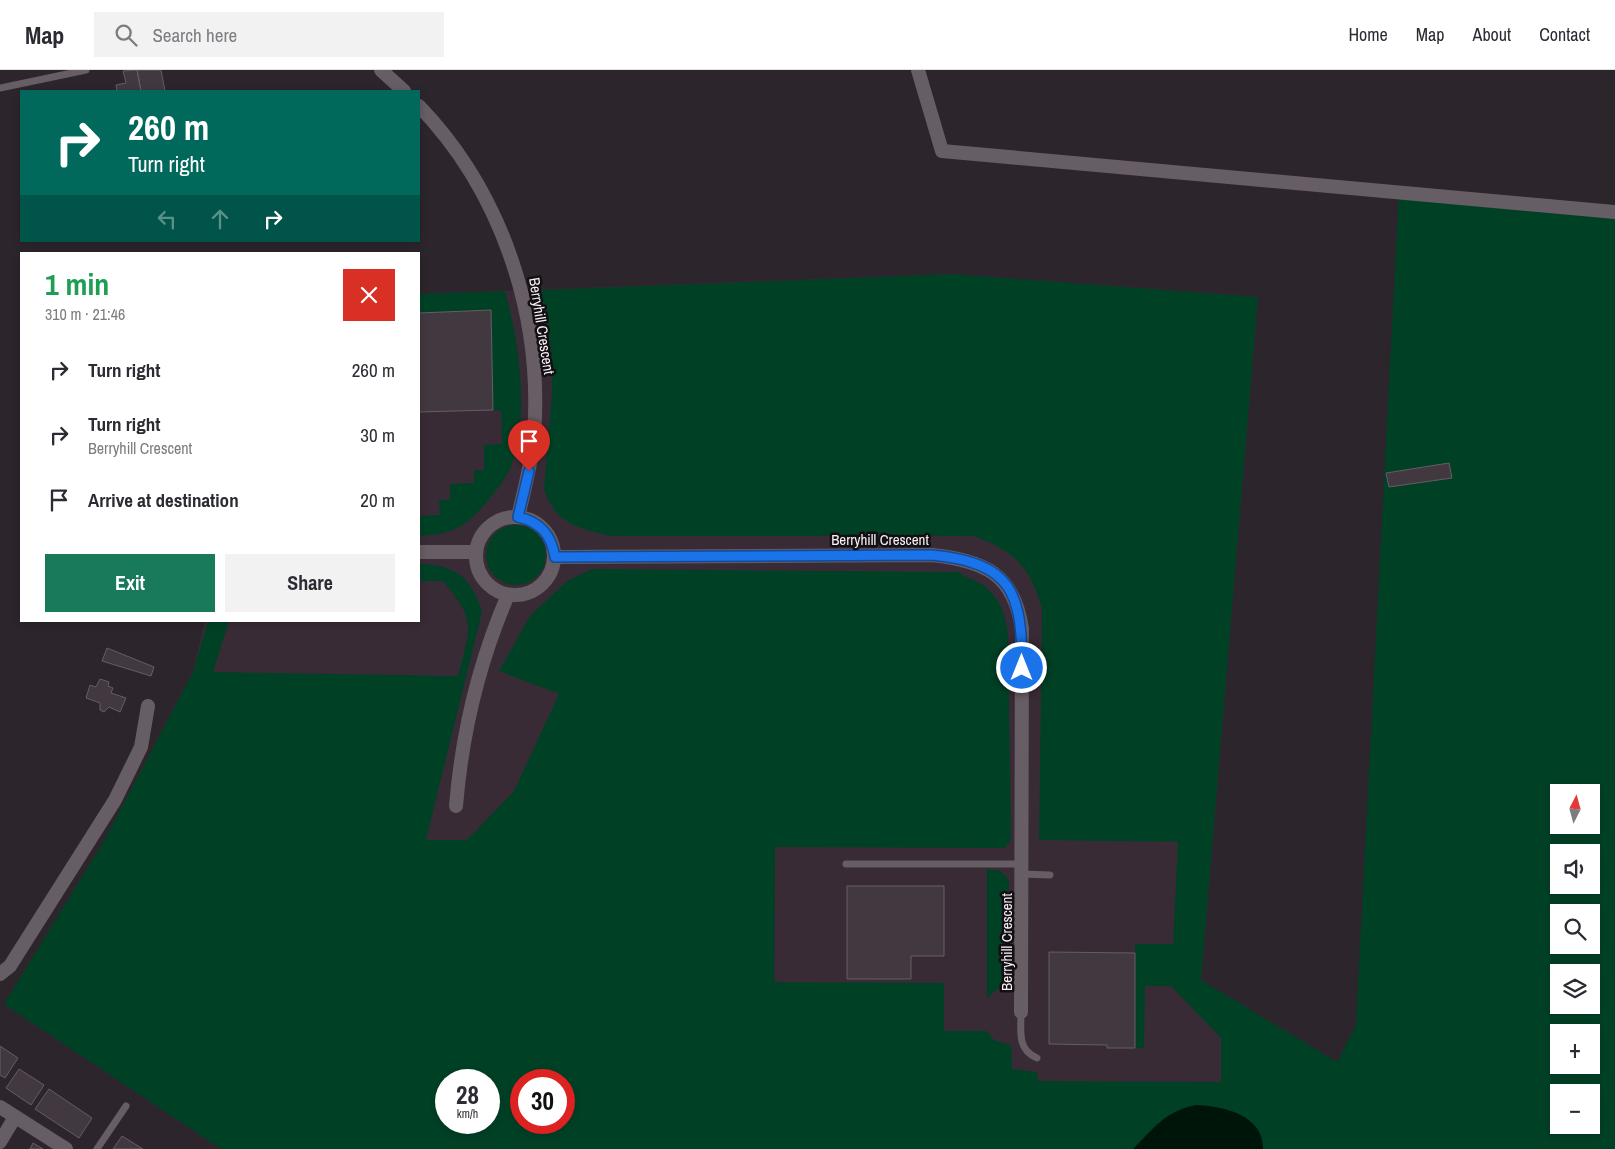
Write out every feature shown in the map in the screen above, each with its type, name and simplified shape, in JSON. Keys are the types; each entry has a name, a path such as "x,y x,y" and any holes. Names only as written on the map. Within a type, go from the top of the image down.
{"street":[{"path":"381,70 403,90"},
{"path":"918,70 942,151 1615,212"},
{"name":"Berryhill Crescent","path":"420,107 462,160 478,184 516,270 531,343 535,411 529,471 518,517"},
{"path":"518,517 540,525 553,545 555,557 552,570 545,582 535,590 522,595 508,595 497,591 488,584 479,569 476,552 486,530 500,520 518,517"},
{"path":"420,552 476,552"},
{"name":"Berryhill Crescent","path":"555,557 932,555 960,558 979,564 997,574 1015,599 1022,629 1021,1012"},
{"path":"456,806 459,774 475,690 497,620 508,595"},
{"path":"0,974 10,966 115,800 141,747 148,706"},
{"path":"0,1107 66,1149"},
{"path":"0,1142 15,1117"}],"lane":[{"path":"0,88 86,70"},
{"path":"846,864 1022,869 1050,875"},
{"path":"1021,1012 1022,1046 1027,1053 1038,1058"},
{"path":"97,1149 126,1106"}],"shaded area":[{"path":"952,274 1258,297 1201,980 1337,1062 1294,1149 774,1083 775,839 104,841 193,672 205,622 420,622 420,294"},
{"path":"1196,1105 1229,1110 1249,1120 1262,1137 1263,1149 1133,1149 1154,1127 1168,1116 1176,1111"}],"green space":[{"path":"1399,189 1615,206 1615,1149 221,1149 4,1004 104,841 193,672 208,622 229,622 213,672 458,676 466,647 468,626 466,616 454,595 443,581 420,581 420,564 442,567 460,575 473,589 482,612 426,840 467,840 514,791 559,694 499,671 530,616 567,581 592,569 959,572 980,583 997,599 1003,611 1008,633 1011,840 1005,848 775,847 774,982 944,983 944,1031 987,1031 994,1040 1011,1045 1012,1069 1037,1072 1038,1081 1221,1082 1221,1038 1171,986 1145,986 1144,1048 1135,1048 1135,944 1173,944 1178,842 1039,840 1042,609 1038,594 1026,571 1010,554 987,541 973,536 612,536 589,531 570,523 555,510 544,489 552,392 551,352 541,290 952,274 1258,297 1201,980 1337,1062 1356,1025"},
{"path":"505,291 515,333 521,406 520,430 516,452 502,483 487,502 464,524 449,531 420,536 420,516 440,515 439,500 450,500 450,484 474,483 474,470 484,470 484,445 502,444 501,411 493,410 491,311 420,313 420,294"},
{"path":"516,525 532,530 537,534 541,539 546,555 541,571 537,576 532,580 516,585 500,580 495,576 491,571 486,555 491,539 495,534 500,530"},
{"path":"987,869 1001,871 1009,880 1006,982 987,998"}],"building":[{"path":"137,70 161,70 165,90 141,90"},
{"path":"137,70 141,90 117,90 116,85 126,83 123,71"},
{"path":"491,310 493,410 420,412 420,313"},
{"path":"1449,463 1452,478 1389,487 1386,473"},
{"path":"107,648 154,667 151,676 102,661"},
{"path":"100,679 109,682 108,686 113,688 111,693 126,698 120,712 109,707 104,712 100,710 100,703 86,698 90,685 96,687"},
{"path":"847,886 944,886 944,956 911,956 911,979 847,979"},
{"path":"1049,952 1135,953 1135,1048 1107,1048 1107,1045 1049,1044"},
{"path":"0,1046 18,1058 5,1078 0,1075"},
{"path":"19,1069 44,1085 31,1105 6,1088"},
{"path":"49,1089 92,1118 79,1138 35,1109"},
{"path":"122,1136 143,1149 113,1149"},
{"path":"33,1143 43,1149 30,1149"}],"route":[{"path":"529,471 518,517 540,525 548,534 553,545 555,557 932,555 960,558 979,564 997,574 1015,599 1022,629 1022,668"}]}
